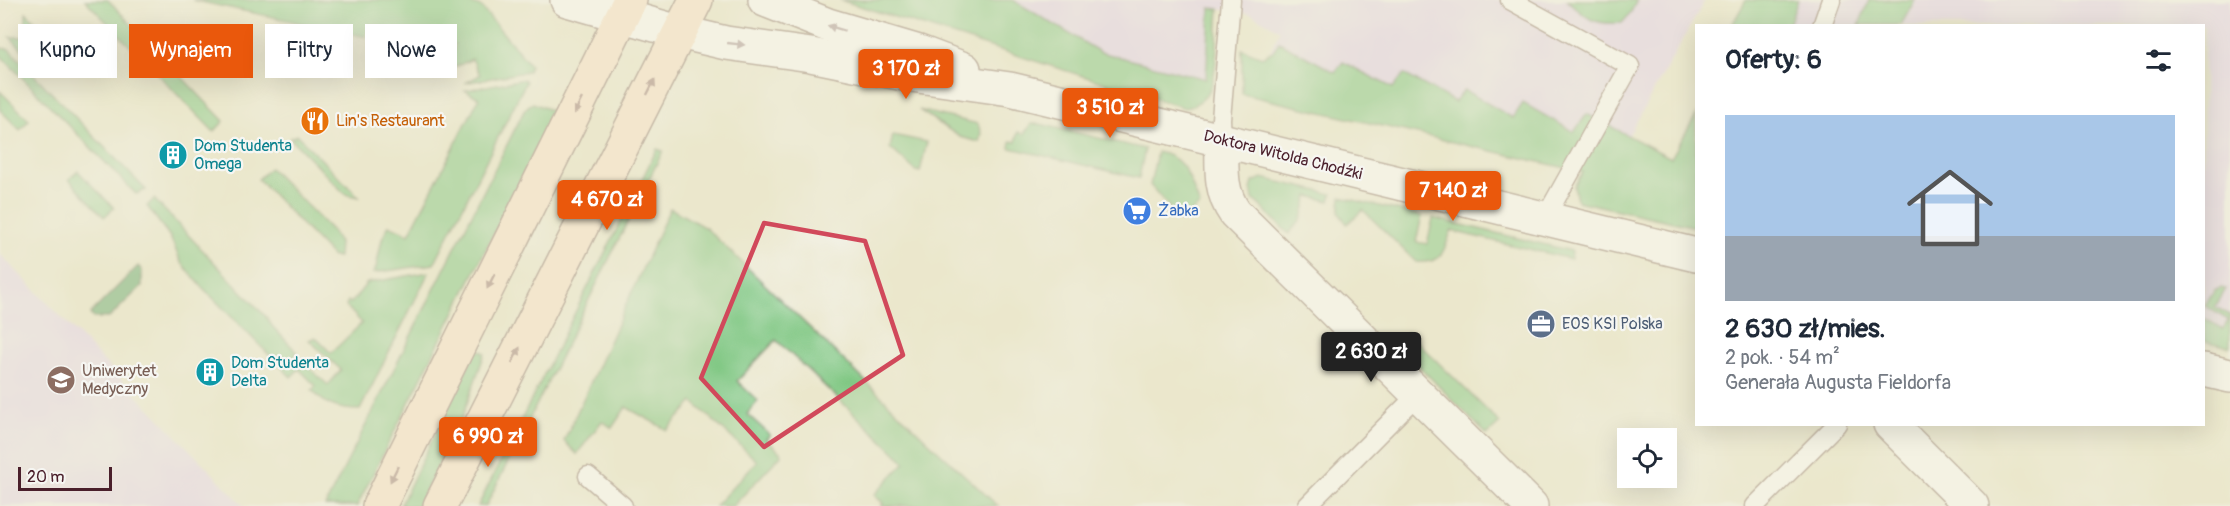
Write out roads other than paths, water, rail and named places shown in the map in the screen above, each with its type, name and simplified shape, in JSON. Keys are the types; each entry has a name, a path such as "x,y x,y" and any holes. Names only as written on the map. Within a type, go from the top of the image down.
{"main road":[{"path":"440,506 696,0"},
{"path":"379,506 626,8"}],"street":[{"name":"Doktora Witolda Chodźki","path":"567,0 626,8 679,32 726,43 811,55 916,76 1010,89 1695,255"},
{"name":"Doktora Witolda Chodźki","path":"765,0 828,26 952,63 1010,89"},
{"path":"1221,140 1223,189 1235,213 1531,506"},
{"path":"2205,370 2230,376"},
{"path":"1892,426 1972,506"}],"lane":[{"path":"1221,140 1231,0"},
{"path":"1510,0 1630,66 1545,218"},
{"path":"1823,24 1831,0"},
{"path":"1306,506 1419,393"},
{"path":"1755,506 1835,426"},
{"path":"588,476 623,506"}],"place":[{"name":"Lin's Restaurant","path":"315,121"},
{"name":"Dom Studenta Omega","path":"173,155"},
{"name":"Żabka","path":"1137,211"},
{"name":"EOS KSI Polska","path":"1541,324"},
{"name":"Dom Studenta Delta","path":"210,372"},
{"name":"Uniwerytet Medyczny","path":"61,380"}]}
